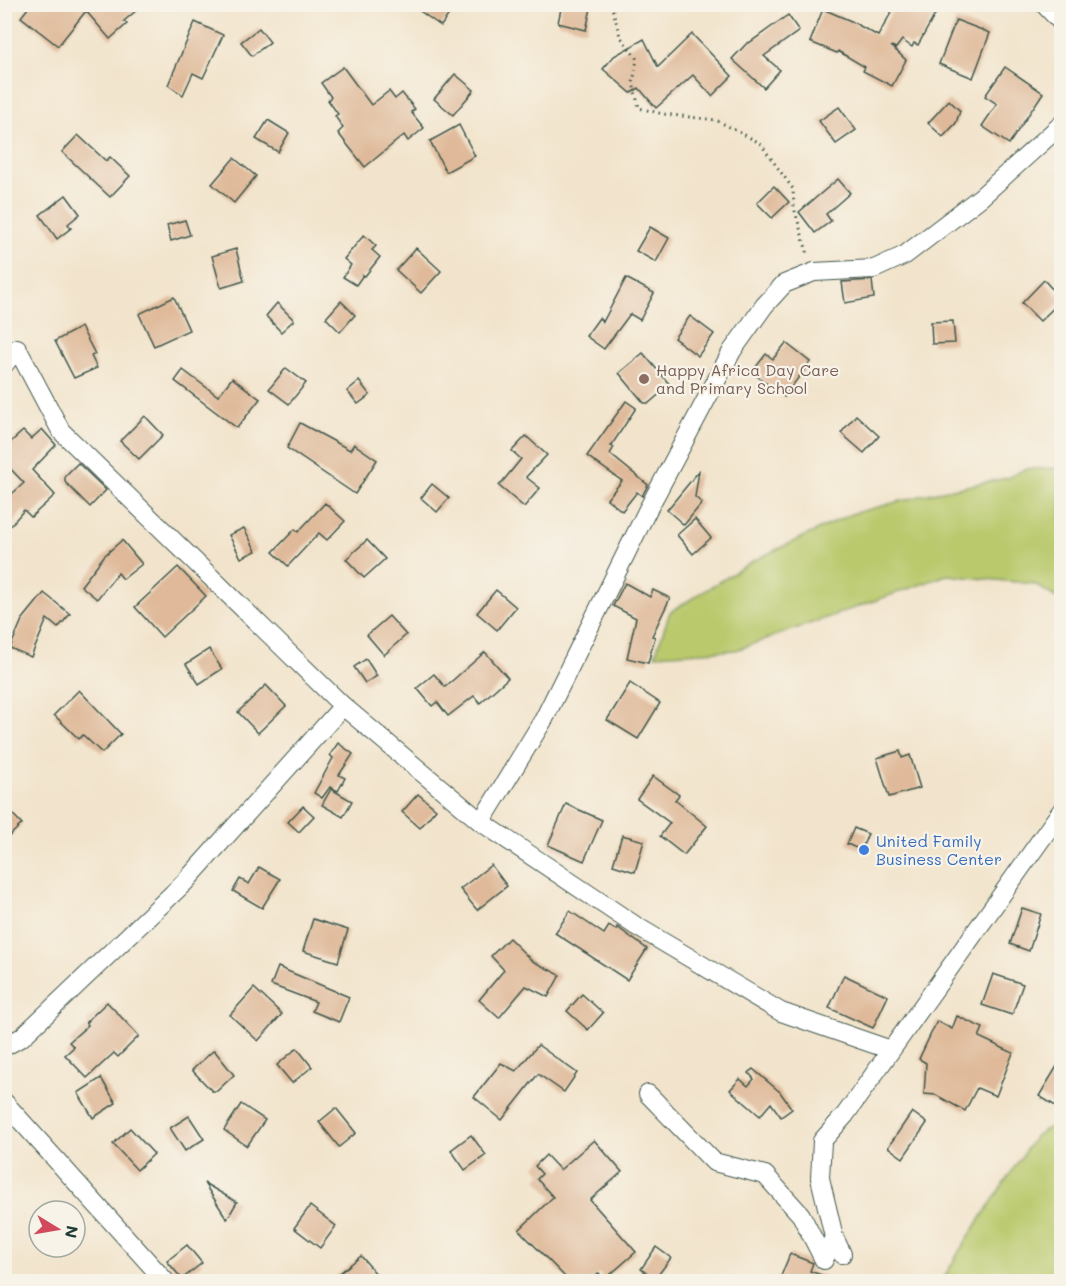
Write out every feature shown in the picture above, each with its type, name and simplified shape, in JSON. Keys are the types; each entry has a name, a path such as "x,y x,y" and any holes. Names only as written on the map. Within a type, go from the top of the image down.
{"street":[{"path":"1044,4 1062,23"},
{"path":"481,822 544,719 647,511 732,351 764,306 784,284 814,272 874,269 905,255 981,197 1062,124"},
{"path":"4,365 17,348 61,431 343,706 481,822 636,926 781,1012 891,1050"},
{"path":"4,1047 22,1037 185,882 343,706"},
{"path":"842,1254 834,1237 820,1178 822,1141 845,1115 1062,810"},
{"path":"648,1094 714,1162 765,1174 801,1215 824,1260 834,1237"},
{"path":"4,1102 166,1281"}],"path":[{"path":"611,4 620,36 637,59 633,83 639,108 663,114 716,120 760,143 793,189 794,208 814,272"}],"green space":[{"path":"1061,468 1061,601 1035,584 947,575 736,650 655,655 670,612 753,561 851,514 932,493 1007,478 1025,469"},
{"path":"1061,1120 1061,1281 942,1281 1035,1136"}],"building":[{"path":"31,4 144,4 124,21 127,24 110,39 86,11 58,46 21,17"},
{"path":"410,4 456,4 441,26"},
{"path":"562,4 592,4 586,30 558,23"},
{"path":"896,4 941,4 918,45 914,43 912,47 902,40 896,48 891,46 906,60 892,86 863,71 865,67 838,51 837,53 810,42 823,9 878,36"},
{"path":"788,15 799,31 764,56 780,70 764,88 732,59 748,42"},
{"path":"956,20 990,33 973,78 939,64"},
{"path":"195,22 223,35 203,78 193,73 183,95 168,85"},
{"path":"259,28 270,42 252,56 241,42"},
{"path":"692,34 732,76 712,96 693,75 656,108 639,88 631,93 603,69 614,56 644,39 658,67"},
{"path":"343,67 371,105 389,91 395,99 402,93 415,109 411,112 424,128 408,141 404,135 365,167 338,133 343,128 335,116 338,114 328,100 331,97 321,83"},
{"path":"1005,67 1043,93 1009,144 982,126 997,104 985,96"},
{"path":"455,74 474,90 453,115 434,99"},
{"path":"949,100 960,111 956,123 943,137 928,123"},
{"path":"839,107 856,130 836,144 819,121"},
{"path":"268,120 289,133 278,152 256,139"},
{"path":"459,125 475,156 446,172 430,141"},
{"path":"78,135 106,161 110,157 130,176 110,197 62,152"},
{"path":"234,158 256,176 234,203 212,184"},
{"path":"838,179 850,193 826,214 831,221 815,233 799,212"},
{"path":"774,186 789,202 772,218 757,203"},
{"path":"66,195 80,214 68,224 71,228 57,239 40,215"},
{"path":"185,220 190,235 171,241 167,225"},
{"path":"650,227 669,238 656,262 636,251"},
{"path":"364,235 376,246 372,250 380,257 356,285 343,277 351,265 344,259"},
{"path":"416,248 441,271 421,293 396,270"},
{"path":"236,249 244,281 221,288 212,256"},
{"path":"626,278 654,293 640,320 630,314 604,349 586,336 599,318 603,322"},
{"path":"872,280 874,298 845,303 842,282"},
{"path":"1044,280 1062,300 1040,321 1022,303"},
{"path":"174,297 189,330 154,346 139,314"},
{"path":"341,301 355,315 340,332 326,318"},
{"path":"277,303 294,320 281,332 266,316"},
{"path":"690,316 714,334 698,356 674,338"},
{"path":"953,321 955,343 932,344 931,322"},
{"path":"81,327 95,354 91,356 97,368 74,378 55,341"},
{"path":"786,343 810,362 784,397 752,372 766,354 773,359"},
{"name":"Happy Africa Day Care and Primary School","path":"643,353 670,385 649,403 644,403 619,373"},
{"path":"286,368 306,383 289,404 269,389"},
{"path":"183,370 218,396 232,378 260,399 237,428 175,381"},
{"path":"359,381 370,395 358,404 347,391"},
{"path":"626,401 636,408 611,446 614,447 610,454 648,485 642,496 637,492 622,511 607,499 622,481 587,456"},
{"path":"856,415 879,436 864,453 841,433"},
{"path":"145,416 163,435 139,459 120,441"},
{"path":"300,423 350,450 354,444 377,460 355,494 287,448"},
{"path":"42,429 56,445 32,470 55,495 31,517 24,510 4,533 4,501 24,483 4,462 4,448 23,431 31,439"},
{"path":"526,436 547,455 526,477 540,488 524,507 499,486 521,459 512,451"},
{"path":"78,463 106,490 90,507 65,482 65,476"},
{"path":"699,471 695,497 702,503 684,525 667,510"},
{"path":"432,484 449,498 437,512 421,498"},
{"path":"325,503 345,521 327,540 319,533 288,566 273,552 295,529 298,532"},
{"path":"695,519 711,538 693,554 677,535"},
{"path":"244,528 256,551 241,558 229,535"},
{"path":"122,540 142,564 123,579 118,573 97,599 81,586 104,556"},
{"path":"367,540 385,559 364,578 346,559"},
{"path":"178,567 206,596 162,637 135,607"},
{"path":"625,583 650,597 653,590 670,598 652,636 655,637 648,663 627,658 636,618 613,606"},
{"path":"496,590 516,607 497,630 477,613"},
{"path":"44,593 70,614 58,628 47,619 31,657 10,648 22,620"},
{"path":"389,616 406,635 384,655 367,635"},
{"path":"209,649 222,669 199,684 186,664"},
{"path":"485,652 508,678 480,703 474,696 448,716 437,702 432,706 417,688 434,674 445,687"},
{"path":"366,659 377,676 365,683 354,667"},
{"path":"630,683 660,703 638,739 607,720"},
{"path":"266,685 286,706 258,733 238,712"},
{"path":"79,690 121,734 102,753 83,735 79,739 54,715"},
{"path":"338,743 353,754 339,775 345,778 338,791 330,787 322,798 314,793 333,758 330,755"},
{"path":"900,751 902,758 910,755 920,788 889,797 877,758"},
{"path":"653,776 679,795 675,800 707,826 684,855 660,836 670,823 637,799"},
{"path":"331,789 352,801 343,817 322,805"},
{"path":"418,794 436,809 420,828 402,812"},
{"path":"566,804 602,820 584,861 548,845"},
{"path":"4,805 22,824 4,841"},
{"path":"303,806 314,816 299,832 288,822"},
{"path":"854,828 868,834 861,850 847,844"},
{"path":"622,835 644,841 635,872 613,865"},
{"path":"491,865 507,886 477,910 460,889"},
{"path":"259,867 280,879 262,908 233,891 240,879 249,884"},
{"path":"1022,908 1041,914 1029,951 1010,944"},
{"path":"570,911 604,934 609,926 616,930 617,927 647,949 627,980 555,933"},
{"path":"313,919 348,930 338,962 303,951"},
{"path":"509,938 532,961 560,975 548,997 526,986 499,1018 479,1000 504,970 491,956"},
{"path":"278,967 349,997 339,1022 312,1011 316,1002 271,985"},
{"path":"993,974 1023,984 1012,1015 982,1005"},
{"path":"844,975 888,996 873,1028 829,1008"},
{"path":"254,988 282,1014 258,1041 230,1015"},
{"path":"582,994 603,1013 588,1030 567,1011"},
{"path":"107,1002 139,1036 118,1057 114,1053 87,1078 65,1055 74,1047 69,1042 88,1025 86,1022"},
{"path":"957,1016 983,1028 979,1037 1013,1053 996,1096 977,1088 965,1111 936,1095 924,1094 926,1063 919,1059 937,1021 952,1029"},
{"path":"538,1045 577,1073 564,1092 538,1074 502,1120 474,1097 501,1063 516,1071"},
{"path":"297,1048 312,1067 292,1083 277,1065"},
{"path":"214,1050 234,1075 217,1091 212,1091 192,1070"},
{"path":"1062,1058 1062,1110 1039,1096"},
{"path":"753,1069 780,1092 792,1109 781,1117 771,1103 760,1116 730,1090 740,1079 748,1086 754,1079 749,1073"},
{"path":"101,1078 116,1103 93,1118 78,1093"},
{"path":"241,1104 265,1120 247,1146 224,1130"},
{"path":"336,1108 356,1133 339,1147 319,1122"},
{"path":"912,1112 927,1123 903,1158 888,1147"},
{"path":"189,1116 204,1139 185,1151 170,1128"},
{"path":"130,1128 154,1154 137,1170 113,1144"},
{"path":"471,1135 486,1155 465,1170 451,1150"},
{"path":"594,1140 622,1172 590,1200 636,1252 604,1280 599,1273 590,1281 569,1281 519,1230 553,1197 537,1179 542,1174 535,1166 546,1155 560,1170"},
{"path":"204,1183 237,1202 227,1219"},
{"path":"310,1206 336,1226 320,1248 294,1228"},
{"path":"187,1245 202,1263 182,1279 167,1261"},
{"path":"656,1247 671,1258 655,1279 641,1269"},
{"path":"790,1254 813,1263 810,1271 835,1281 779,1281"},
{"path":"361,1256 382,1281 330,1281"}],"place":[{"name":"Happy Africa Day Care and Primary School","path":"644,379"},
{"name":"United Family Business Center","path":"864,850"}]}
